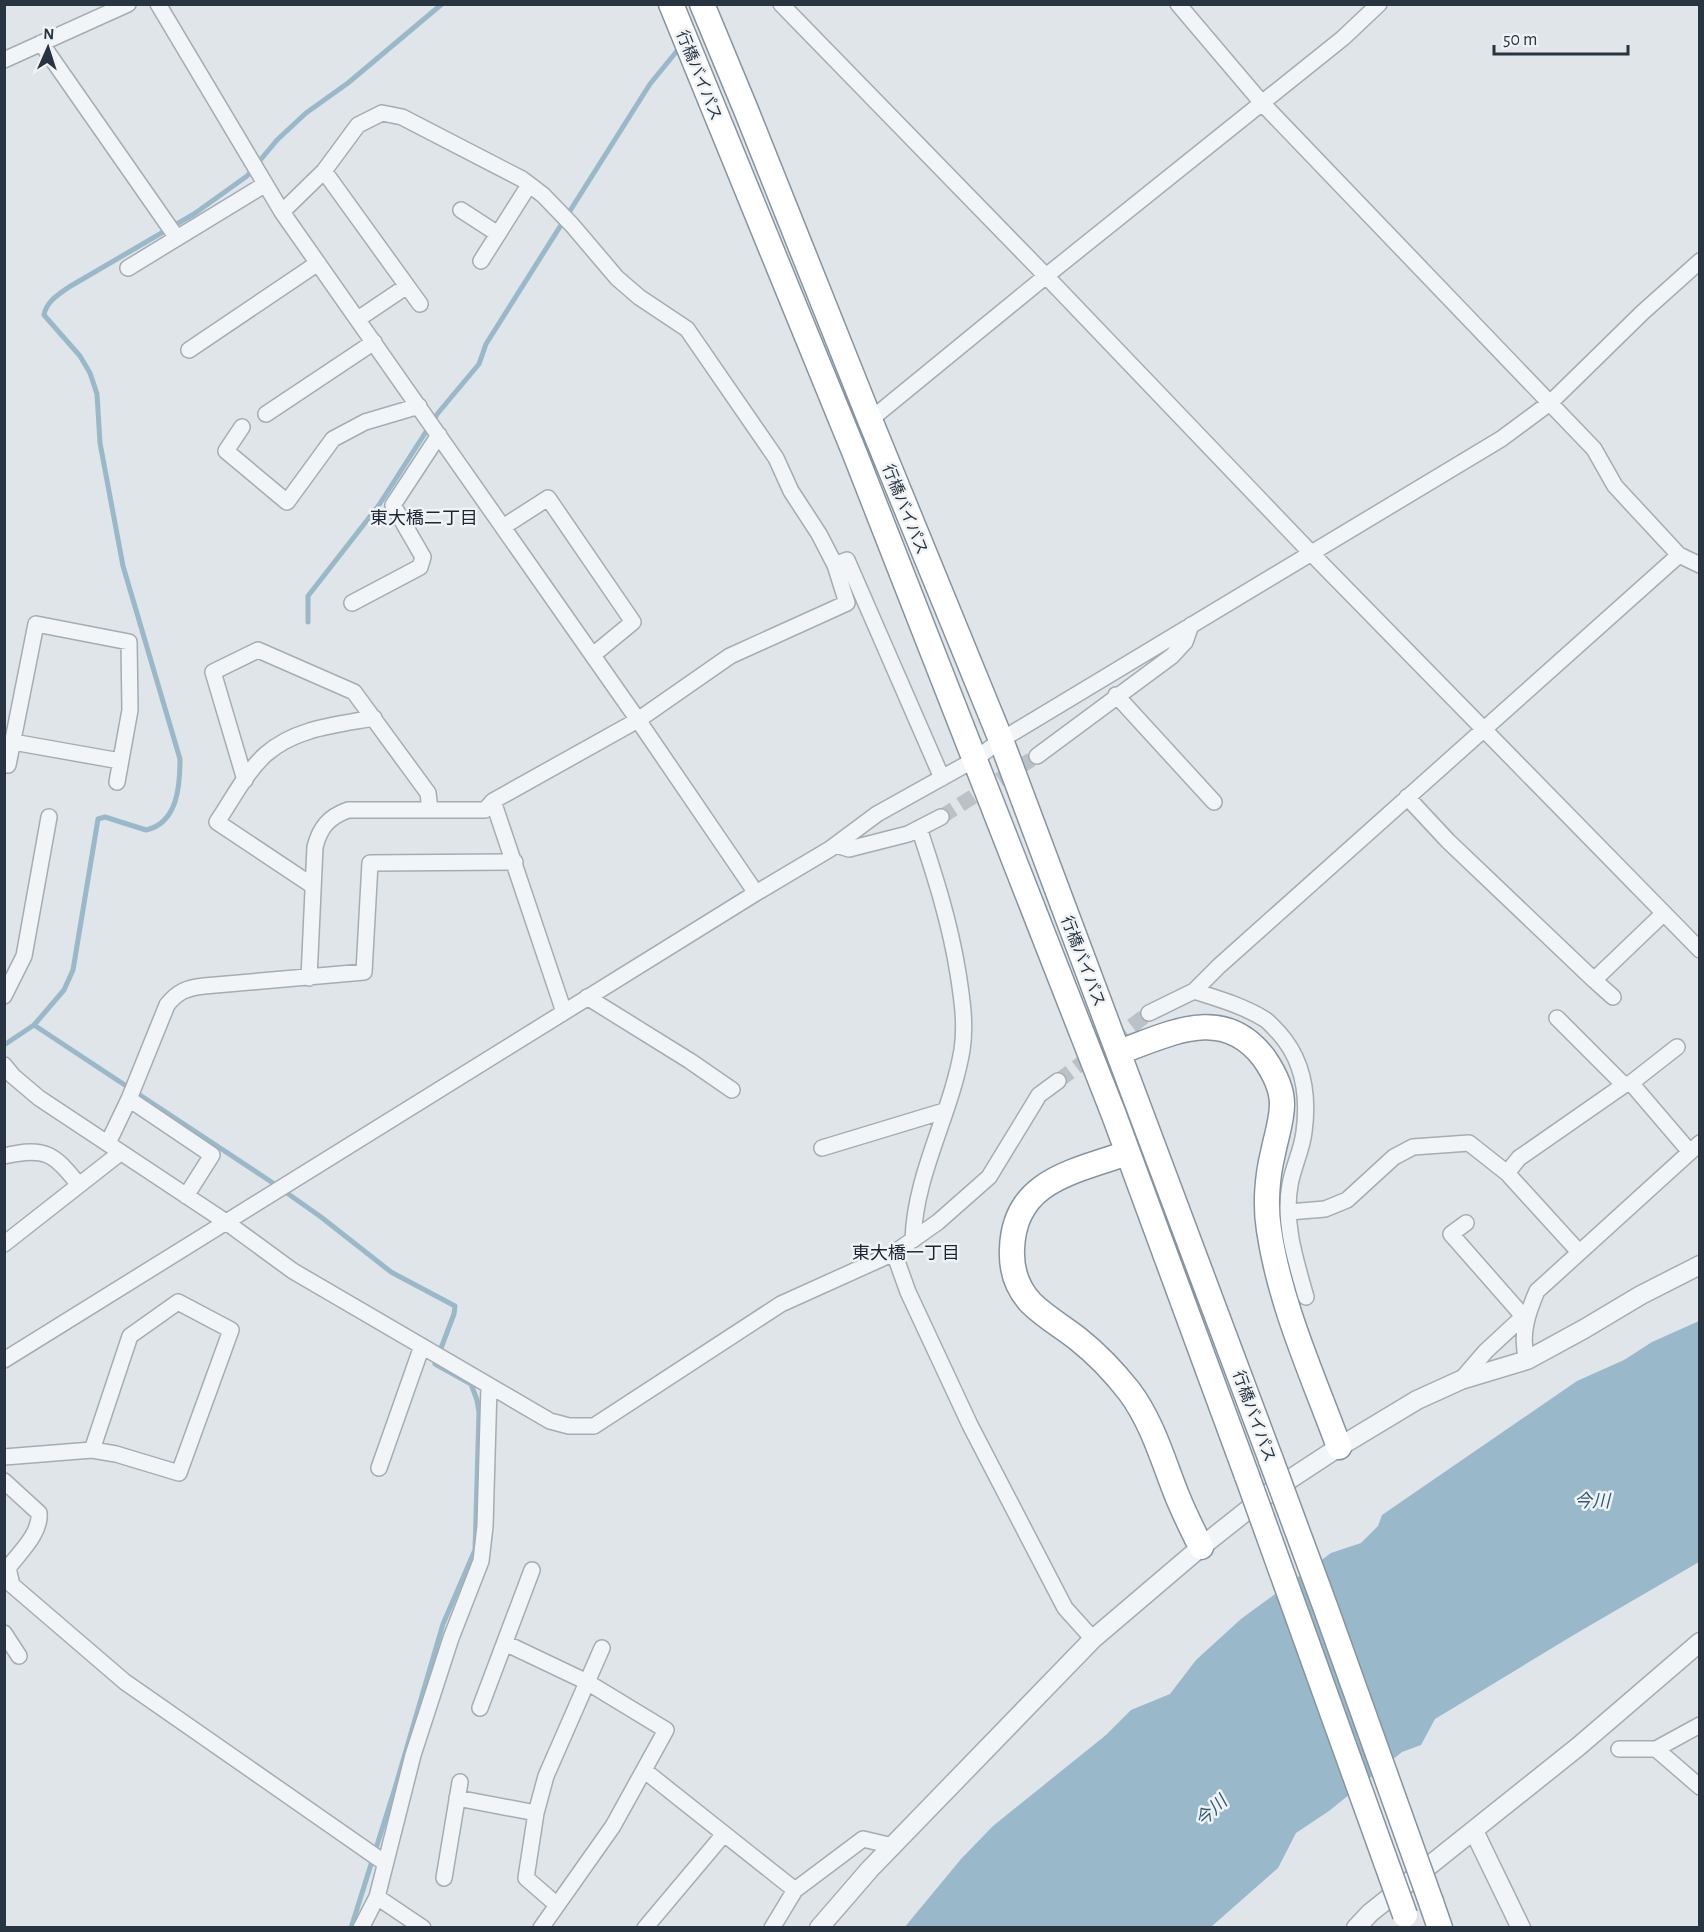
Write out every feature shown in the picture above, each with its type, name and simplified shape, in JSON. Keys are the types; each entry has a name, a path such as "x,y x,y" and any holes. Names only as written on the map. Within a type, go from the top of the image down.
{"highway":[{"name":"行橋バイパス","path":"671,4 855,454 1127,1153 1247,1476 1407,1921"},
{"name":"行橋バイパス","path":"702,4 1001,740 1325,1606 1440,1928"},
{"path":"1119,1052 1183,1029 1202,1026 1223,1029 1242,1036 1270,1067 1278,1084 1282,1103 1272,1155 1267,1200 1268,1227 1276,1270 1339,1447"},
{"path":"1127,1153 1053,1179 1038,1189 1019,1214 1012,1240 1011,1260 1014,1275 1030,1302 1101,1359 1129,1392 1147,1420 1201,1547"}],"street":[{"path":"4,60 128,4"},
{"path":"158,4 282,212 638,720 756,893"},
{"path":"782,4 1312,554 1700,950"},
{"path":"1178,4 1262,103 1594,448 1615,486 1678,555 1700,565"},
{"path":"870,420 1344,38 1379,4"},
{"path":"41,43 177,238"},
{"path":"282,212 324,171 358,125 382,113 402,117 530,185 573,225 616,278 639,297 687,329 776,458 791,490 819,534 835,565 847,603 730,656 638,720 493,801 485,810 348,810 335,814 324,824 315,847 309,978"},
{"path":"324,171 420,304"},
{"path":"128,268 264,185"},
{"path":"481,261 530,185"},
{"path":"461,210 498,234"},
{"path":"4,1360 586,997 836,845 877,814 974,760 1001,740 1501,439 1551,402 1643,312 1700,261"},
{"path":"189,350 318,263"},
{"path":"358,319 407,286"},
{"path":"266,414 374,342"},
{"path":"242,427 226,451 287,502 333,439 365,422 418,406"},
{"path":"352,603 420,567 423,557 393,505 439,435"},
{"path":"503,527 548,498 633,622 593,656"},
{"path":"1149,1013 1194,991 1219,966 1678,555"},
{"path":"835,565 847,560 942,778"},
{"path":"4,764 8,765 36,624 129,642 130,710 117,782"},
{"path":"1037,756 1116,695 1172,656 1185,642 1191,625"},
{"path":"245,780 213,672 258,650 354,692 428,794 430,810"},
{"path":"1116,695 1214,802"},
{"path":"313,886 217,822 264,755 282,742 321,727 374,718"},
{"path":"13,742 120,761"},
{"path":"1407,797 1448,841 1612,998"},
{"path":"493,801 564,1012"},
{"path":"4,996 24,956 49,817"},
{"path":"836,845 849,849 908,834 941,817"},
{"path":"913,1240 914,1219 926,1167 962,1050 964,1012 952,935 919,828"},
{"path":"4,1244 79,1185 114,1148 129,1099 167,1005 175,995 186,989 364,972 370,863 515,862"},
{"path":"1594,980 1664,913"},
{"path":"1194,991 1235,1004 1267,1021 1290,1046 1303,1076 1306,1104 1304,1134 1289,1186 1289,1226 1306,1298"},
{"path":"586,997 690,1061 732,1090"},
{"path":"1461,1380 1486,1351 1525,1314 1537,1291 1695,1148 1557,1018"},
{"path":"1507,1173 1519,1158 1677,1047"},
{"path":"4,1065 13,1076 39,1098 226,1222 293,1271 550,1421 569,1426 594,1426 781,1304 894,1254 938,1222 989,1176 1039,1095 1058,1082"},
{"path":"129,1099 212,1155 186,1196"},
{"path":"822,1148 944,1111"},
{"path":"1289,1212 1325,1209 1347,1200 1394,1157 1413,1147 1469,1143 1507,1173 1579,1252"},
{"path":"4,1156 34,1151 51,1156 63,1165 79,1185"},
{"path":"1466,1223 1451,1233 1525,1314 1523,1347 1527,1360"},
{"path":"894,1254 908,1292 970,1425 1065,1608 1093,1639"},
{"path":"819,1928 892,1846 1093,1639 1201,1547 1269,1493 1417,1400 1461,1380 1527,1360 1641,1295 1700,1265"},
{"path":"4,1457 92,1450 116,1454 179,1473 231,1330 178,1302 130,1336 92,1450"},
{"path":"379,1468 422,1346"},
{"path":"361,1928 377,1897 413,1755 451,1638 481,1561 485,1526 489,1386"},
{"path":"4,1481 39,1513 40,1522 37,1530 8,1568 12,1585 125,1682 385,1863"},
{"path":"480,1708 532,1570"},
{"path":"4,1634 19,1656"},
{"path":"1356,1928 1370,1913 1579,1746 1700,1642"},
{"path":"505,1643 587,1682 666,1730 613,1826 541,1928"},
{"path":"557,1905 526,1878 536,1813 546,1776 602,1648"},
{"path":"1619,1749 1656,1749 1700,1725"},
{"path":"1656,1749 1700,1787"},
{"path":"645,1771 795,1890"},
{"path":"444,1878 460,1782"},
{"path":"457,1798 536,1813"},
{"path":"1474,1831 1521,1928"},
{"path":"645,1928 724,1834"},
{"path":"772,1928 795,1890 863,1839 892,1846"},
{"path":"377,1897 423,1928"}],"water":[{"name":"今川","path":"1699,1321 1699,1562 1435,1719 1421,1745 1402,1752 1329,1811 1296,1833 1278,1868 1211,1927 904,1928 961,1859 993,1826 1106,1735 1131,1710 1170,1694 1196,1660 1241,1619 1331,1553 1361,1543 1378,1526 1382,1515 1577,1381 1624,1360 1652,1342"}],"waterway":[{"path":"4,1045 34,1025 64,990 73,970 98,819 105,817 146,830 157,826 165,820 175,802 180,769 180,759 123,566 100,443 97,394 90,373 80,356 44,315 45,310 69,287 194,214 247,176 277,140 306,113 348,83 442,4"},
{"path":"308,622 308,596 379,505 438,413 479,364 486,344 650,84 681,46"},
{"path":"34,1025 270,1181 321,1217 391,1272 455,1306 435,1364 471,1384 477,1400 479,1412 475,1550 443,1624 351,1928"}],"tunnel":[{"path":"941,817 1037,756"},
{"path":"1058,1081 1149,1013"}],"district":[{"name":"東大橋二丁目","path":"424,518"},
{"name":"東大橋一丁目","path":"906,1253"}]}
